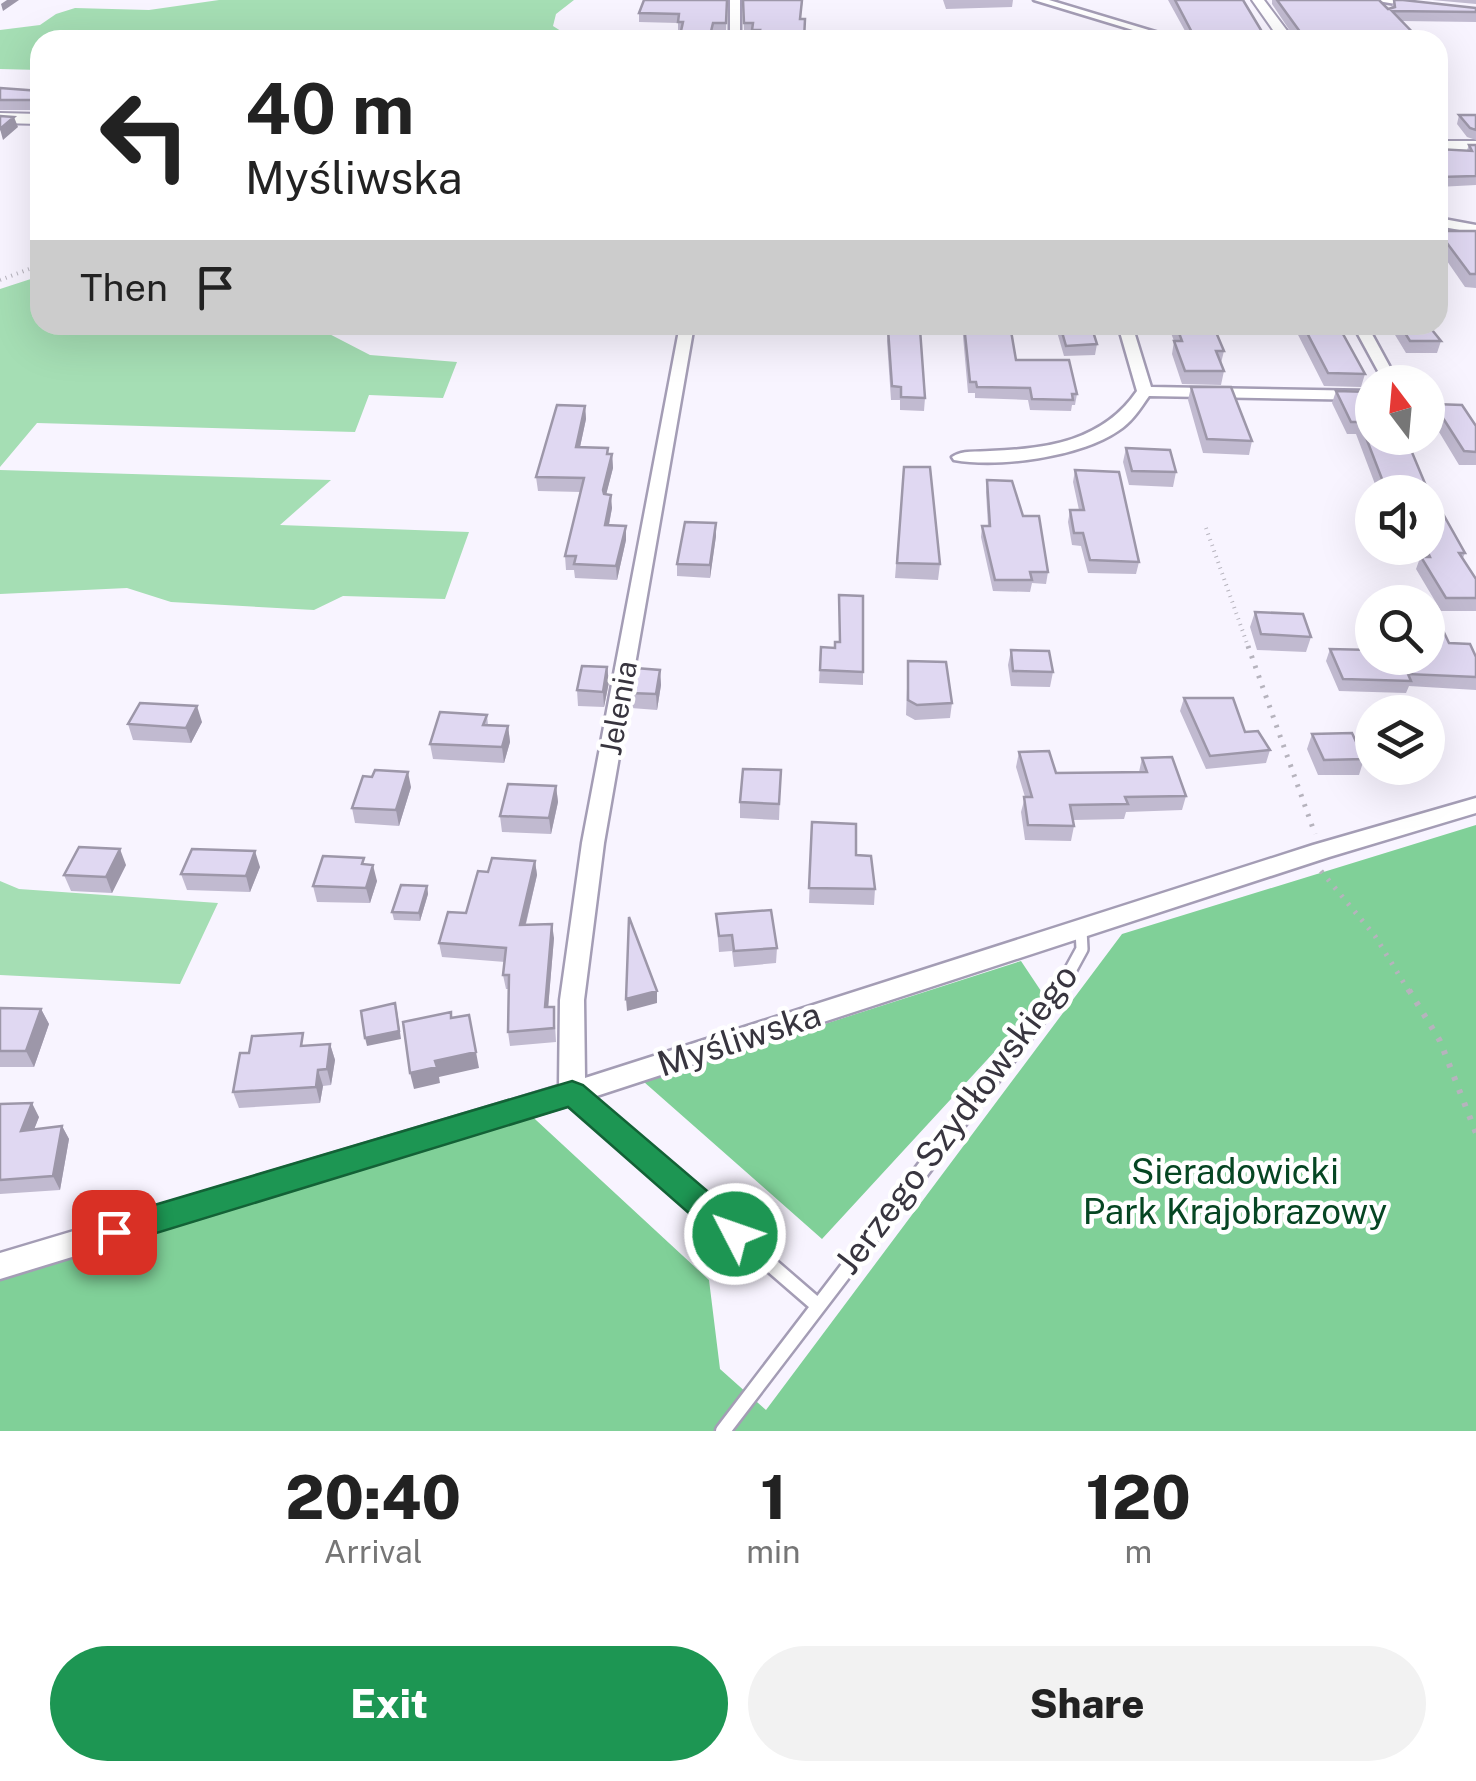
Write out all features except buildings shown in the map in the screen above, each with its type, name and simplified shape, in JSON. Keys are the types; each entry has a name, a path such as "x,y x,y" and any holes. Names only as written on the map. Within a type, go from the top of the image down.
{"street":[{"path":"734,0 736,30"},
{"path":"1039,0 1142,30"},
{"path":"1258,0 1280,30"},
{"path":"1377,0 1436,7"},
{"path":"0,118 30,119"},
{"path":"1448,146 1476,146"},
{"path":"1448,224 1476,228"},
{"name":"Jelenia","path":"572,1093 572,1000 593,843 685,335"},
{"path":"960,457 1056,450 1103,433 1137,408 1146,391 1127,335"},
{"path":"1366,335 1382,365"},
{"path":"1146,391 1355,396"},
{"name":"Myśliwska","path":"0,1266 572,1093 1314,853 1476,805"}],"lane":[{"path":"1377,0 1387,13"},
{"name":"Jerzego Szydłowskiego","path":"723,1431 816,1304 1065,984 1082,949 1081,930"},
{"name":"Jerzego Szydłowskiego","path":"572,1093 816,1304"}],"path":[{"path":"0,280 30,269"},
{"path":"1206,528 1314,853 1375,936 1440,1041 1476,1133"}],"green space":[{"path":"219,0 574,0 556,14 553,26 559,30 30,30 30,70 0,69 0,30 40,25 75,8 149,10"},
{"path":"30,279 30,335 331,335 370,355 457,362 443,398 369,395 355,432 37,423 0,467 0,289"},
{"path":"0,470 331,480 280,525 469,532 445,599 343,596 314,610 171,602 127,588 0,594"},
{"name":"Sieradowicki Park Krajobrazowy","path":"1476,825 1476,1431 0,1431 0,1278 523,1108 709,1280 720,1369 766,1410 1122,934"},
{"path":"0,881 19,889 218,903 180,984 0,975"},
{"path":"1021,961 1045,997 822,1239 644,1082"}],"route":[{"path":"114,1232 572,1093 735,1234"}]}
